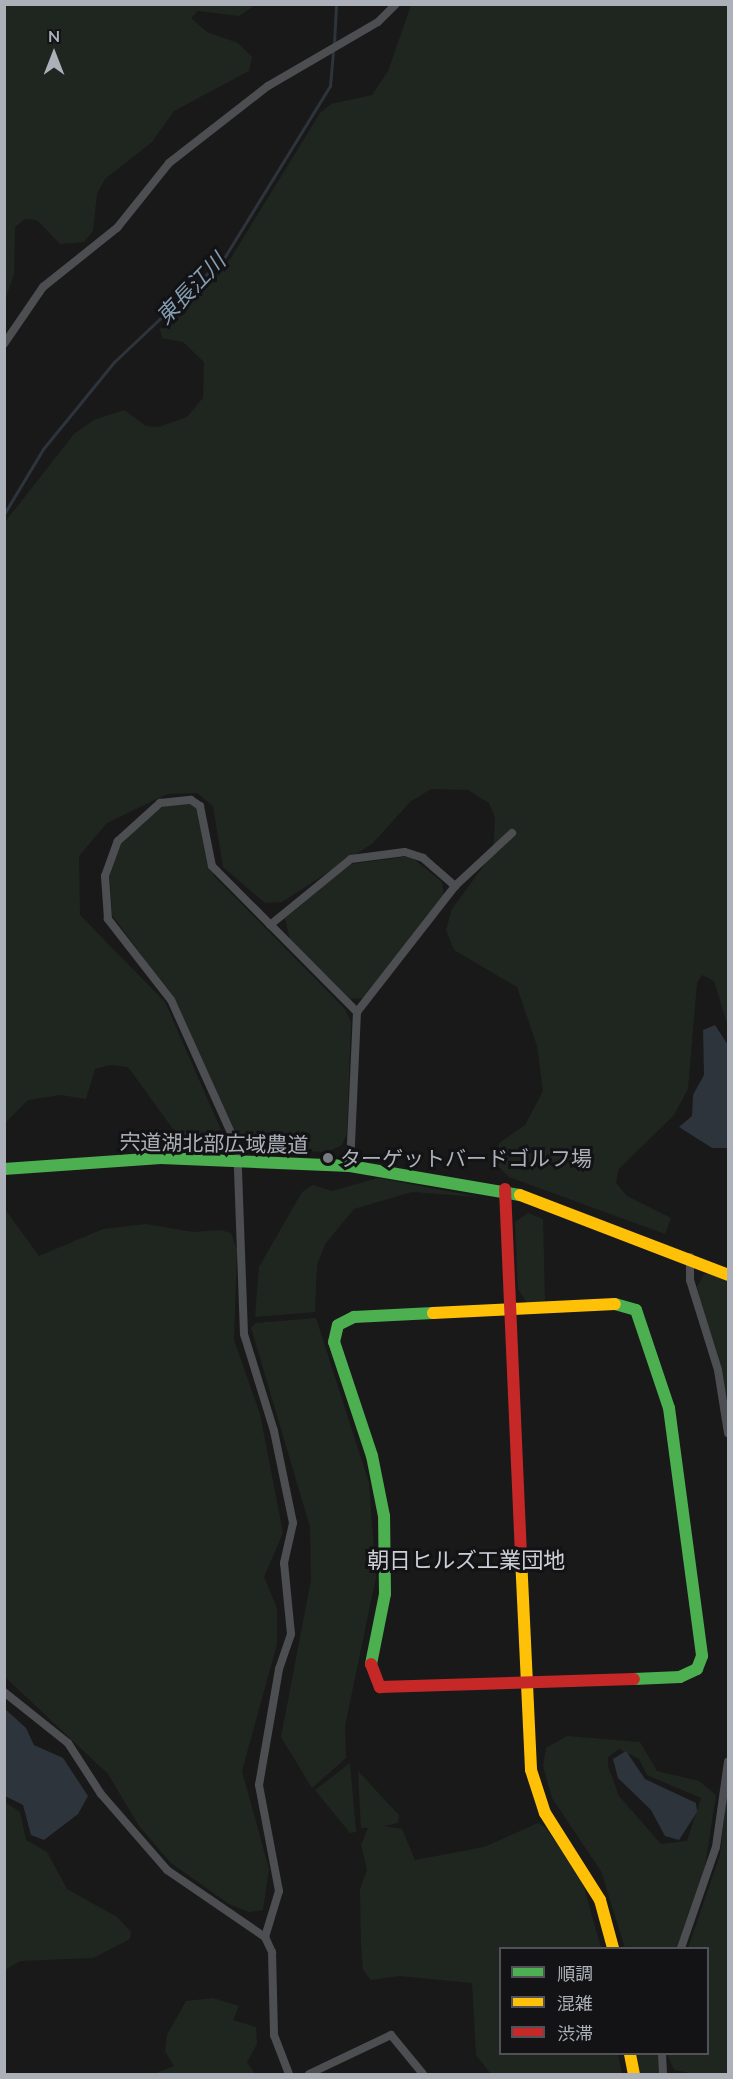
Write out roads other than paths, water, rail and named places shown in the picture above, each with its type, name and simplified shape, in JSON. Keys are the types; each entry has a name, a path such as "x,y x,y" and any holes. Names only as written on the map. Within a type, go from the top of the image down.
{"street":[{"path":"4,344 44,287 117,228 168,163 268,86 378,22 396,4"},
{"path":"265,1937 279,1891 259,1785 279,1669 291,1634 284,1563 293,1523 274,1431 244,1334 237,1146 171,1000 108,919 104,903 109,855 160,803 191,800 204,811 212,866 357,1012"},
{"path":"350,1167 357,1012 455,886 512,833"},
{"path":"270,925 351,859 405,852 423,858 455,886"},
{"name":"宍道湖北部広域農道","path":"4,1169 125,1159 237,1160 350,1167 505,1189 690,1257 729,1275"},
{"path":"505,1189 507,1309 524,1684 535,1788 600,1900 613,1947"},
{"path":"690,1257 690,1280 718,1370 729,1433"},
{"path":"615,1304 636,1310 669,1408 702,1656 697,1669 680,1677 524,1684 390,1690 374,1680 371,1662 385,1594 384,1516 372,1456 333,1337 349,1317 615,1304"},
{"path":"4,1692 68,1743 101,1794 167,1870 265,1937 272,1952 274,2035 289,2074"},
{"path":"681,1947 716,1847 729,1762"},
{"path":"309,2074 391,2035 423,2074"},
{"path":"630,2055 634,2074"},
{"path":"662,2055 663,2074"}],"waterway":[{"name":"東長江川","path":"334,44 336,4"},
{"name":"東長江川","path":"4,514 43,449 114,362 224,258 330,86 333,51"}],"place":[{"name":"ターゲットバードゴルフ場","path":"328,1158"}],"district":[{"name":"朝日ヒルズ工業団地","path":"466,1561"}]}
